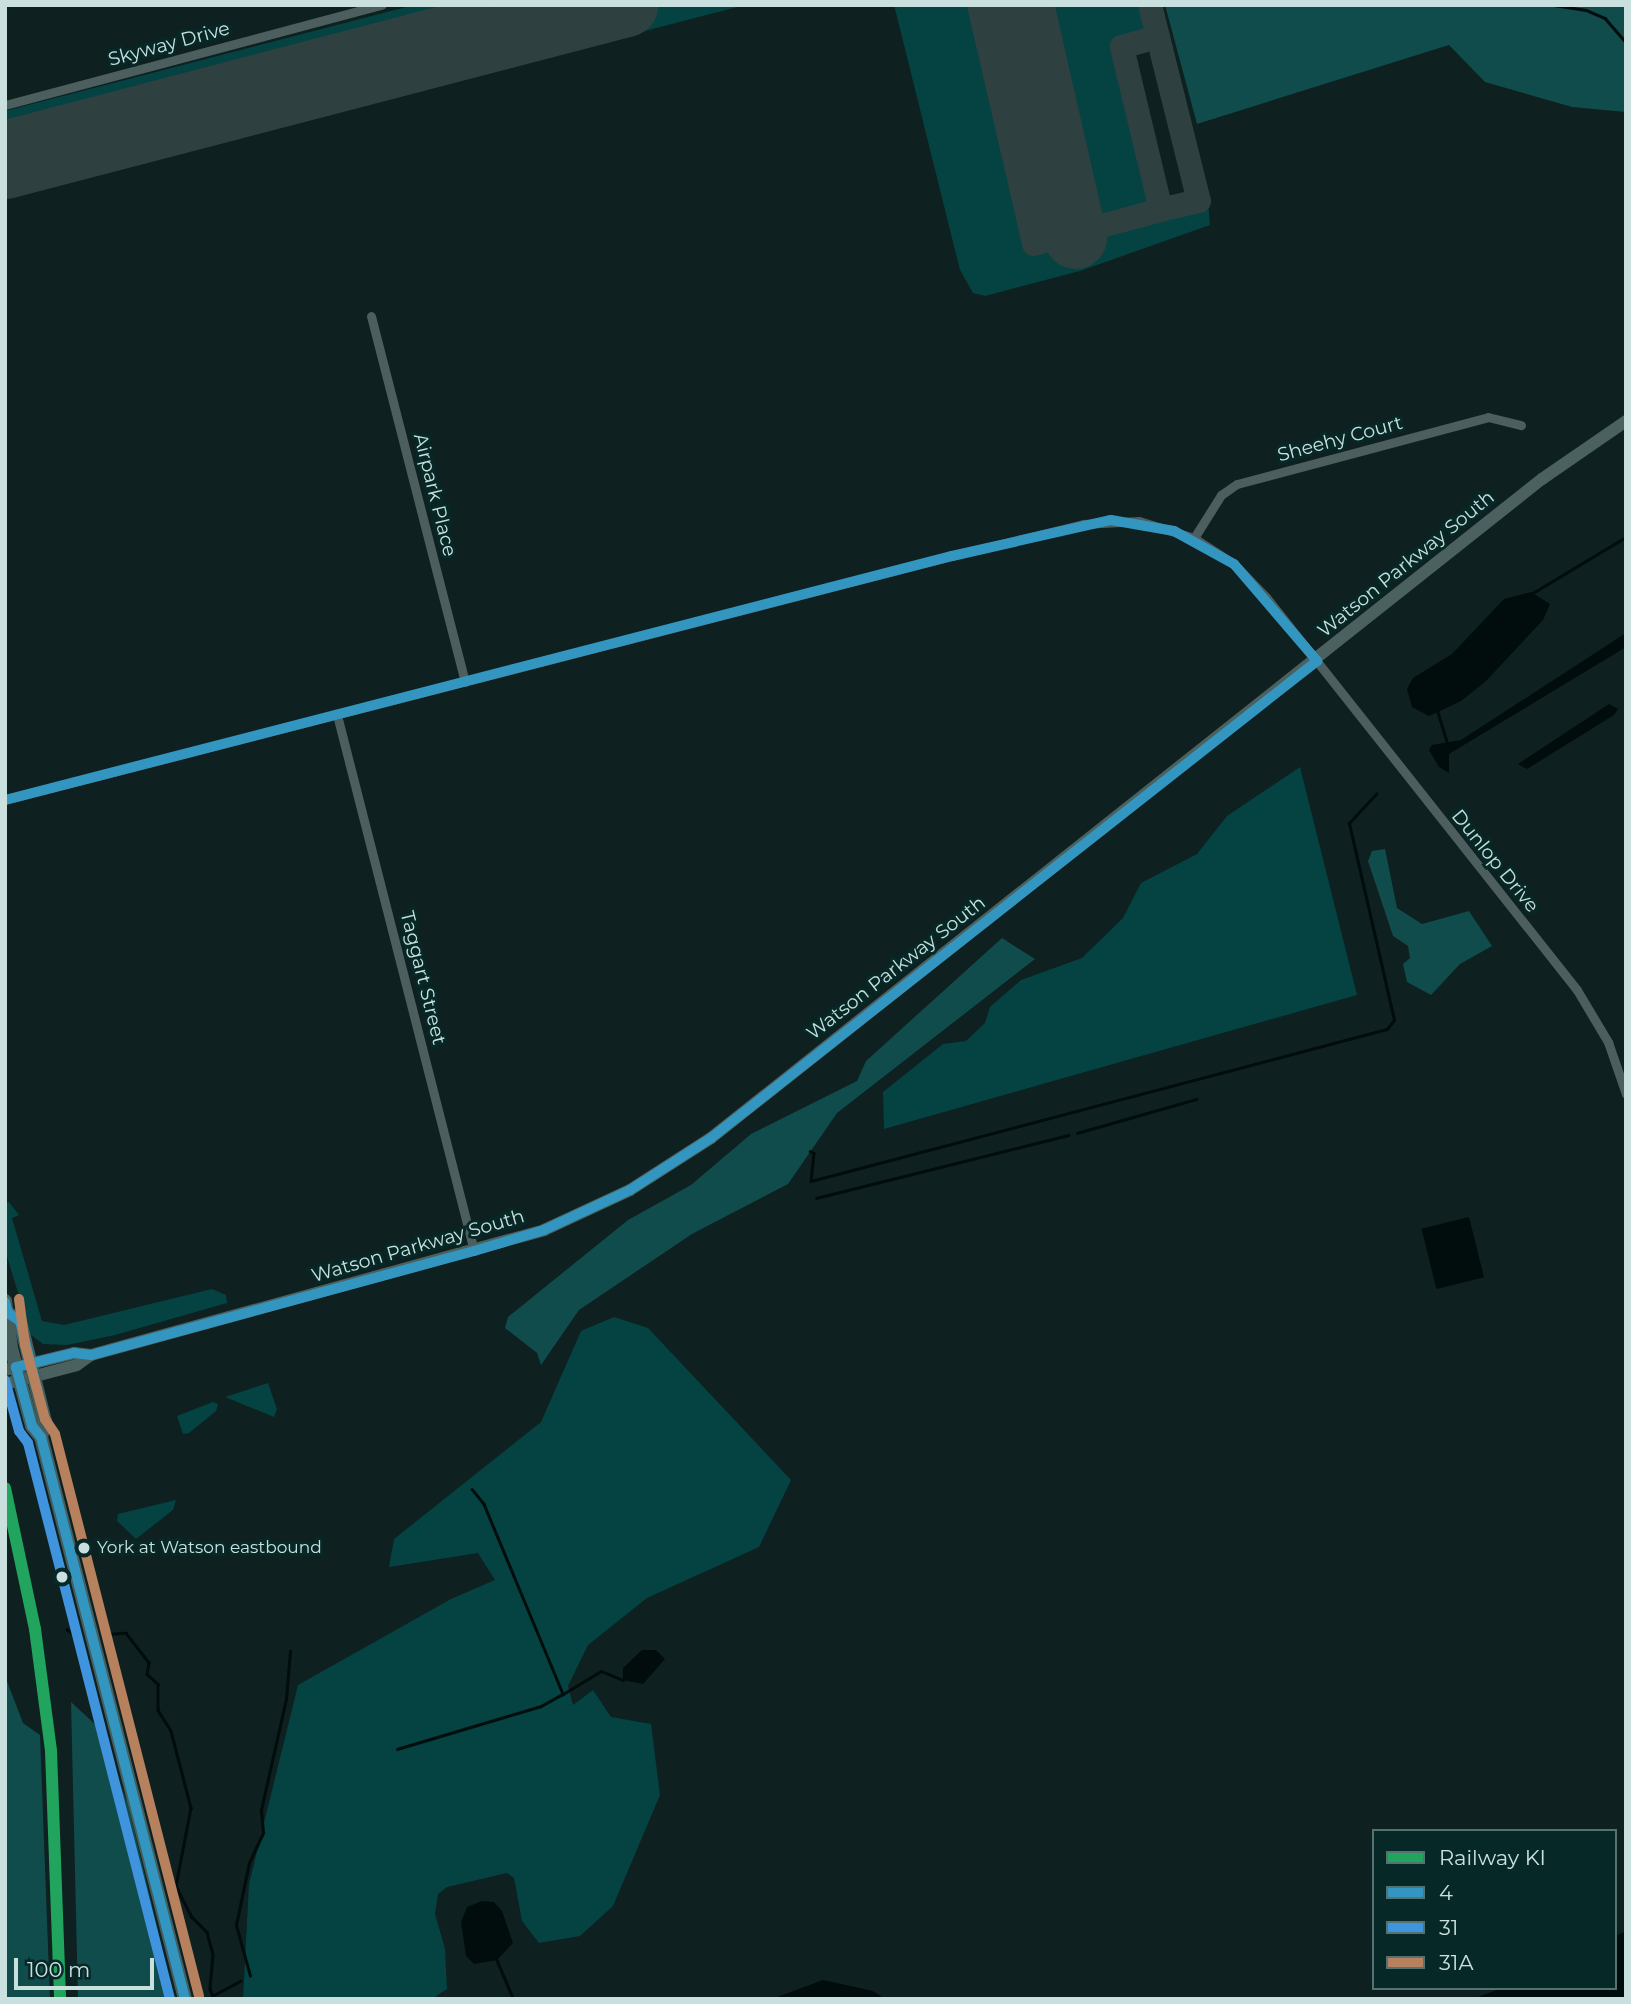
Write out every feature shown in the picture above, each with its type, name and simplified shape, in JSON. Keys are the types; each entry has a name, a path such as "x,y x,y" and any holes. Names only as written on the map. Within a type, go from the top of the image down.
{"main road":[{"name":"Watson Parkway South","path":"18,1373 74,1353 91,1355 474,1251 544,1230 630,1190 711,1138 1317,661 1542,479 1626,421"},
{"path":"7,1307 20,1321 18,1373 32,1426 41,1437 185,1999"}],"street":[{"name":"Skyway Drive","path":"5,105 382,5"},
{"name":"Airpark Place","path":"370,316 465,682"},
{"name":"Sheehy Court","path":"1194,538 1221,495 1237,484 1489,418 1521,425"},
{"name":"Dunlop Drive","path":"5,800 1083,524 1139,522 1194,538 1234,564 1317,661 1577,990 1608,1042 1626,1094"},
{"name":"Taggart Street","path":"337,715 474,1251"}],"shaded area":[{"path":"414,5 745,5 5,197 5,111"},
{"path":"894,5 1160,5 1166,30 1117,44 1159,214 1208,202 1210,225 1080,271 985,296 973,293 960,270"},
{"path":"1165,5 1626,5 1626,112 1572,107 1485,82 1449,45 1197,124"},
{"path":"1531,592 1550,604 1543,620 1486,681 1461,701 1429,716 1412,707 1407,689 1413,678 1452,654 1504,599"},
{"path":"1626,633 1626,647 1449,754 1449,773 1439,767 1429,750 1432,745 1461,740"},
{"path":"1609,704 1618,709 1614,715 1527,769 1518,764"},
{"path":"1300,767 1357,995 884,1129 883,1092 943,1044 966,1041 985,1023 990,1007 1021,980 1082,958 1123,918 1141,883 1197,854 1227,816"},
{"path":"1385,849 1397,908 1422,924 1469,911 1492,946 1460,964 1431,995 1407,982 1403,964 1410,958 1408,946 1393,936 1368,861 1372,851"},
{"path":"1002,938 1035,959 837,1113 788,1184 692,1234 579,1310 541,1365 537,1353 505,1328 508,1317 628,1220 691,1185 751,1134 857,1081 866,1061"},
{"path":"9,1202 19,1215 12,1218 42,1321 64,1325 212,1289 226,1295 227,1303 115,1335 67,1345 43,1344 31,1335 5,1250 5,1203"},
{"path":"1469,1217 1484,1277 1436,1289 1421,1229"},
{"path":"614,1317 648,1328 791,1480 759,1547 647,1598 588,1645 568,1686 573,1705 593,1690 611,1717 651,1724 660,1795 613,1906 580,1936 539,1943 522,1921 514,1878 507,1873 447,1887 438,1894 435,1914 445,1949 447,1989 432,1999 243,1999 249,1884 298,1685 451,1599 495,1580 478,1553 389,1567 394,1539 541,1422 581,1331"},
{"path":"268,1383 277,1409 274,1417 225,1397"},
{"path":"213,1402 218,1404 216,1411 189,1433 183,1434 177,1416"},
{"path":"176,1500 173,1510 136,1539 117,1521 118,1514"},
{"path":"642,1650 656,1650 665,1659 643,1684 623,1680 623,1668"},
{"path":"5,1676 23,1723 40,1735 50,1999 5,1999"},
{"path":"71,1702 97,1726 128,1804 174,1999 78,1999"},
{"path":"482,1901 494,1902 502,1911 513,1943 497,1960 474,1964 466,1956 461,1922 467,1907"},
{"path":"1626,1931 1626,1999 1473,1999 1497,1990 1617,1990 1617,1935"},
{"path":"823,1980 873,1991 885,1999 772,1999"}],"waterway":[{"path":"1554,5 1586,10 1605,18 1626,42"},
{"path":"1531,594 1626,537"},
{"path":"1438,712 1448,744"},
{"path":"810,1151 814,1153 811,1181 1387,1029 1394,1020 1349,823 1376,794"},
{"path":"1077,1133 1196,1099"},
{"path":"816,1198 1068,1135"},
{"path":"472,1489 484,1504 563,1694 601,1671 623,1680"},
{"path":"67,1629 79,1638"},
{"path":"104,1634 126,1633 149,1662 147,1674 158,1684 158,1710 171,1731 191,1808 176,1886 192,1917 207,1932 213,1954 210,1989 214,1999"},
{"path":"250,1976 236,1925 249,1863 263,1833 261,1810 286,1699 290,1651"},
{"path":"397,1749 541,1706 563,1694"},
{"path":"497,1960 513,1998"},
{"path":"212,1996 240,1981"}],"taxiway":[{"path":"5,132 491,5"},
{"path":"979,5 1034,244 1161,210 1122,47 1158,37 1199,201 1161,210"},
{"path":"1150,5 1158,37"},
{"path":"468,11 475,45"}],"runway":[{"path":"5,167 626,5"},
{"path":"1022,5 1075,237"}],"rail line":[{"name":"KI","path":"5,1488 35,1629 51,1751 60,1999"}],"transit line":[{"name":"4","path":"5,800 952,556 1111,520 1174,531 1234,564 1317,661 711,1138 630,1190 544,1230 474,1251 91,1355 74,1353 16,1367 32,1426 41,1437 185,1999"},
{"name":"31A","path":"19,1299 25,1345 45,1419 55,1434 199,1996"},
{"name":"4","path":"5,1302 8,1313 20,1321 37,1389"},
{"name":"31","path":"5,1380 19,1431 28,1443 170,1999"}],"place":[{"name":"York at Watson eastbound","path":"84,1548"}]}
